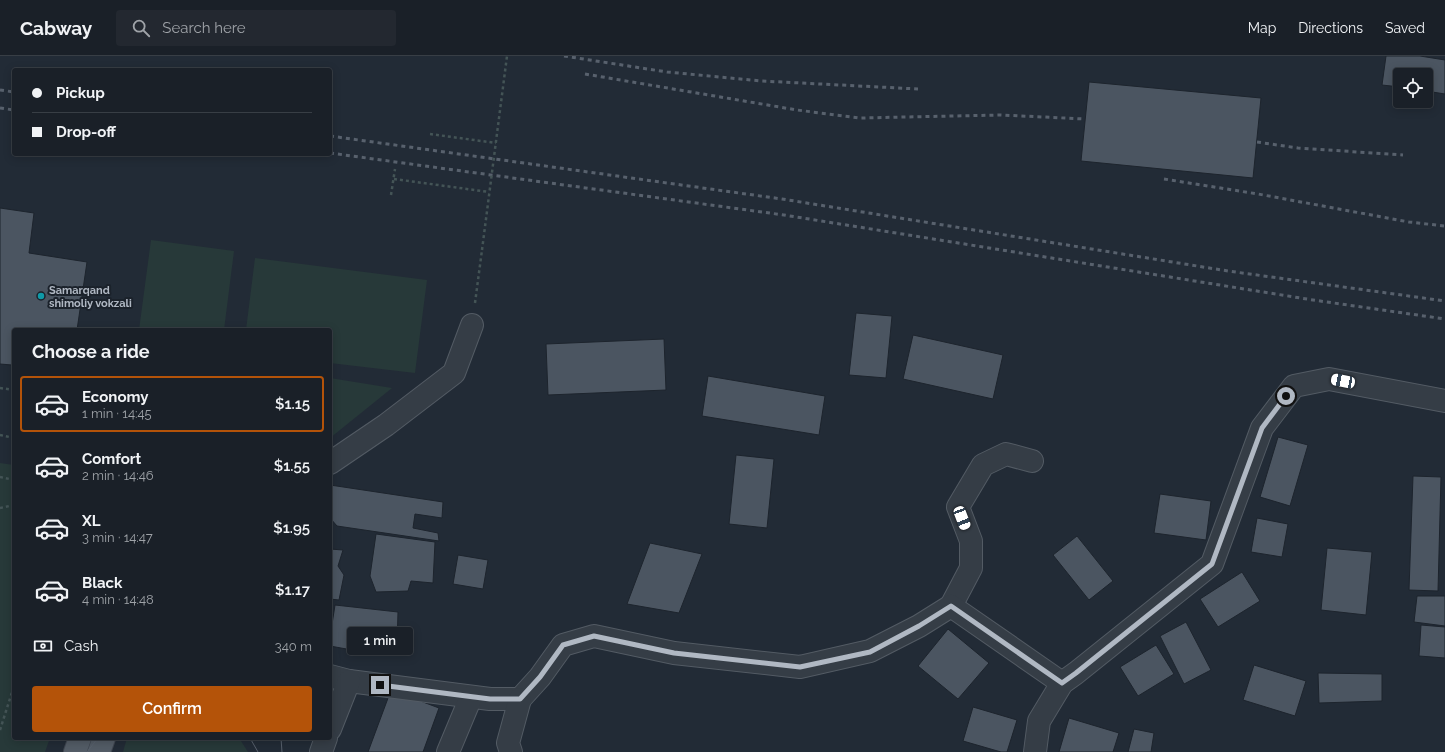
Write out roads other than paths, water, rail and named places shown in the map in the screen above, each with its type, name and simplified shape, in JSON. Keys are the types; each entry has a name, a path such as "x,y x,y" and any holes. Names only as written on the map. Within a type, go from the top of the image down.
{"main road":[{"path":"75,752 79,740"},
{"path":"99,752 103,740"}],"street":[{"path":"332,462 386,425 454,373 472,326"},
{"path":"1035,752 1039,720 1062,683 1212,564 1262,428 1294,386 1329,378 1445,401"},
{"path":"508,749 520,699 540,677 563,645 594,636 674,653 800,667 870,652 919,626 951,606 970,568 970,541 958,507 983,465 1006,454 1032,461"},
{"path":"951,606 1062,683"},
{"path":"332,719 340,678 471,697 490,699 520,699"},
{"path":"448,752 471,697"},
{"path":"320,752 325,740"}],"tram line":[{"path":"87,752 96,740"},
{"path":"251,740 258,752"},
{"path":"281,740 282,752"}],"railway":[{"path":"564,56 667,72 762,81 918,89"},
{"path":"585,74 797,110 860,118 1001,115 1085,119"},
{"path":"0,90 12,92"},
{"path":"0,108 12,110"},
{"path":"332,136 782,199 1228,271 1445,301"},
{"path":"1257,142 1298,148 1403,155"},
{"path":"332,153 784,215 1313,300 1445,319"},
{"path":"1164,179 1258,194 1409,222 1445,226"}],"place":[{"name":"Samarqand shimoliy vokzali","path":"41,296"}]}
